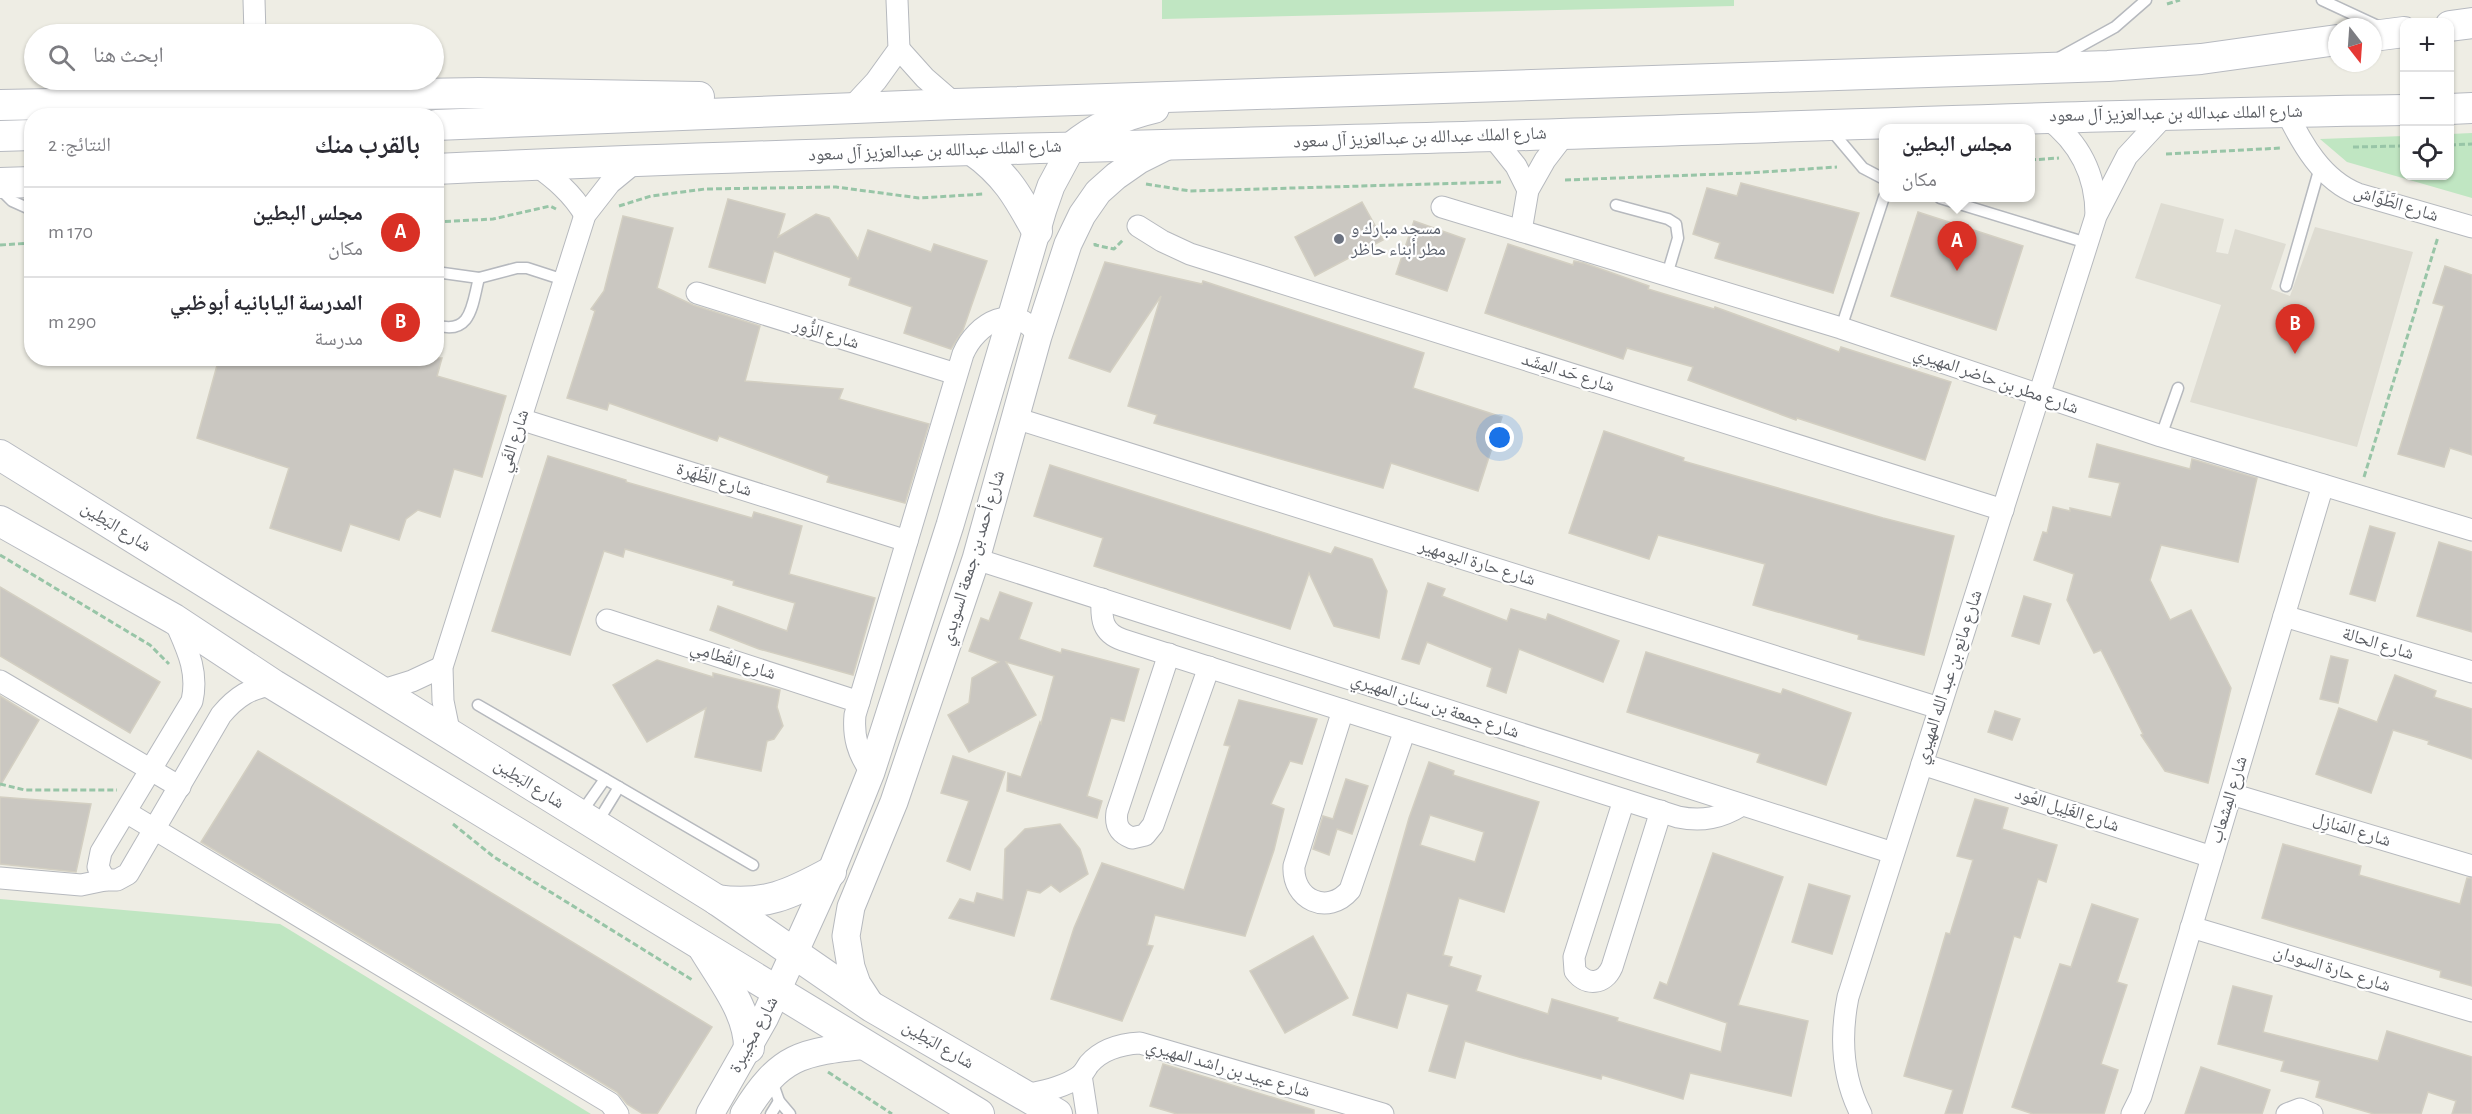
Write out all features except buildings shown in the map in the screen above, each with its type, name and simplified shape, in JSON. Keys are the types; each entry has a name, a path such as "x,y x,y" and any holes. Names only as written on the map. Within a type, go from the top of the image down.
{"main road":[{"path":"2454,25 2472,23"},
{"path":"444,125 1204,96 2108,66 2201,59 2328,41"},
{"path":"0,105 211,101 275,90"},
{"path":"399,90 781,100 849,110"},
{"path":"1072,147 1111,122 1142,111 1204,96"},
{"path":"2454,109 2472,108"},
{"name":"شارع الملك عبدالله بن عبدالعزيز آل سعود","path":"444,169 638,160 1565,134 2166,114 2400,110"},
{"path":"0,136 24,135"},
{"path":"972,150 1005,178 1016,192 1037,231"},
{"path":"0,183 24,182"},
{"name":"شارع البَطِين","path":"0,455 717,900 872,1007 1057,1114"},
{"name":"شارع البَطِين","path":"0,521 174,619 274,684 979,1114"},
{"path":"717,900 748,903 771,899 793,893 831,870"},
{"path":"703,946 742,1014 748,1030 749,1048"}],"street":[{"path":"254,0 255,24"},
{"path":"849,110 876,81 899,49 897,0"},
{"path":"899,49 955,105"},
{"path":"211,101 224,90"},
{"name":"شارع الطَّوَّاش","path":"2286,111 2301,140 2320,167 2333,180 2349,190 2472,227"},
{"name":"شارع مانع بن عبد الله المهيري","path":"1862,1114 1847,1076 1844,1056 1844,1017 1848,997 2096,216 2127,156 2166,114"},
{"name":"شارع مانع بن عبد الله المهيري","path":"2047,118 2068,137 2083,156 2094,187 2096,216"},
{"path":"1521,231 1528,190 1545,160 1565,134"},
{"path":"1492,136 1513,161 1528,190"},
{"name":"شارع أحمد بن جمعة السويدي","path":"872,1007 857,984 847,949 847,922 894,802 976,559 1038,336 1068,244 1082,215 1098,192 1139,160 1172,144"},
{"name":"شارع أحمد بن جمعة السويدي","path":"794,954 871,772 950,525 1051,186 1072,147"},
{"name":"شارع الفَي","path":"450,735 443,701 442,667 585,215 610,183 638,160"},
{"path":"534,164 575,198 585,215"},
{"name":"شارع مطر بن حاضر المهيري","path":"1442,207 1841,328 2161,436 2472,530"},
{"name":"شارع حَد المِشَد","path":"1138,225 1162,241 1190,254 2002,510"},
{"name":"شارع الزُّور","path":"697,293 956,374"},
{"path":"871,772 859,751 855,715 956,374 974,335 991,322 1011,318 1030,325 1038,336"},
{"name":"شارع حارة البومهير","path":"1015,418 1939,708"},
{"name":"شارع الظَّهَرة","path":"520,419 907,541"},
{"name":"شارع المِشعاب","path":"2132,1114 2141,1096 2324,485"},
{"path":"950,525 962,549 976,559"},
{"name":"شارع جمعة بن سنان المهيري","path":"976,559 1893,853"},
{"path":"1102,599 1102,622 1113,636 1209,667 1678,817 1700,820 1722,816 1742,805"},
{"name":"شارع الحالة","path":"2284,616 2472,672"},
{"path":"105,880 98,867 99,859 187,712 194,690 193,667 174,619"},
{"name":"شارع القُطامِي","path":"607,620 859,702"},
{"path":"1169,654 1117,812 1116,819 1120,831 1132,838 1145,835 1153,825 1209,667"},
{"path":"380,691 412,681 442,667"},
{"path":"0,681 180,787"},
{"path":"0,878 81,885 117,880 128,874 228,705 253,688 274,684"},
{"name":"شارع جمعة بن سنان المهيري","path":"1343,710 1294,866 1293,875 1299,891 1312,901 1321,904 1338,901 1350,890 1405,730"},
{"name":"شارع الغَلِيل العُود","path":"1922,764 2212,857"},
{"name":"شارع المَنازِل","path":"2231,794 2472,866"},
{"path":"1624,800 1574,957 1575,971 1585,980 1592,982 1605,979 1612,968 1660,812"},
{"path":"126,813 610,1103 618,1114"},
{"path":"831,870 847,883 861,885"},
{"name":"شارع حارة السودان","path":"2191,927 2472,1011"},
{"name":"شارع مجَيبرة","path":"710,1114 749,1048 794,954"},
{"name":"شارع عبيد بن راشد المهيري","path":"1026,1095 1055,1088 1081,1075 1088,1065 1106,1050 1140,1042 1383,1114"},
{"name":"شارع مجَيبرة","path":"744,1114 761,1087 775,1088 794,1059 809,1053 867,1045"},
{"path":"1081,1075 1088,1114"},
{"path":"2287,1114 2300,1109 2312,1114"}],"lane":[{"path":"2040,67 2115,27 2146,0"},
{"path":"2322,0 2390,33"},
{"path":"1827,125 1863,168 1879,176"},
{"path":"2286,286 2320,167"},
{"path":"0,189 12,201 24,206"},
{"path":"1841,328 1882,202"},
{"path":"1954,202 2087,243"},
{"path":"1616,205 1668,219 1676,224 1678,238 1667,275"},
{"path":"444,273 479,278 517,268 527,268 564,280"},
{"path":"444,327 456,327 467,319 479,278"},
{"path":"2161,436 2178,388"},
{"path":"478,705 753,865"},
{"path":"587,820 605,779"},
{"path":"587,820 618,787"},
{"path":"771,1114 775,1088"},
{"path":"775,1088 790,1114"}],"path":[{"path":"2167,4 2181,0"},
{"path":"2454,145 2472,144"},
{"path":"2353,147 2400,146"},
{"path":"2166,154 2287,148"},
{"path":"2035,160 2060,158"},
{"path":"1565,180 1837,167"},
{"path":"1145,184 1190,191 1502,182"},
{"path":"632,201 705,189 836,187 919,198 992,193"},
{"path":"444,222 492,219 549,206"},
{"path":"2358,496 2444,219"},
{"path":"1098,234 1095,244 1114,249 1138,225"},
{"path":"0,245 24,244"},
{"path":"0,555 150,645 176,670"},
{"path":"0,784 25,790 140,789"},
{"path":"446,818 494,857 694,981"},
{"path":"832,1075 892,1114"}],"shaded area":[{"path":"2161,203 2224,219 2216,252 2228,254 2235,229 2286,244 2271,289 2290,296 2315,227 2413,252 2357,447 2190,402 2221,305 2135,278"}],"green space":[{"path":"1162,0 1734,0 1734,6 1162,19"},
{"path":"2472,133 2472,198 2410,180 2454,180 2454,134"},
{"path":"2400,136 2400,177 2347,162 2320,139"},
{"path":"0,899 280,924 591,1114 0,1114"}],"place":[{"name":"مسجد مبارك و مطر أبناء حاظر","path":"1339,239"},
{"name":"مجلس البطين","path":"1957,271"},
{"name":"المدرسة اليابانيه أبوظبي","path":"2295,354"}]}
